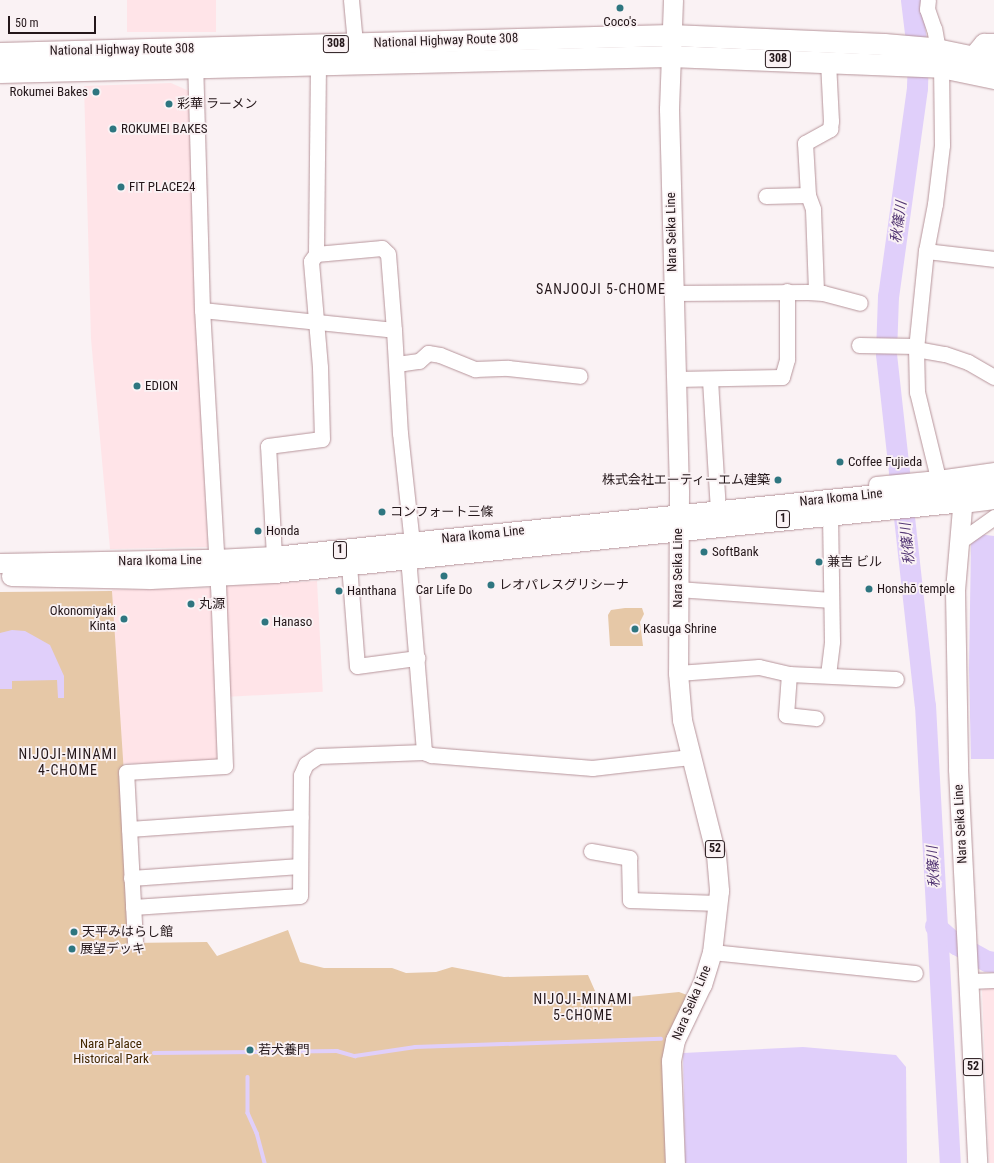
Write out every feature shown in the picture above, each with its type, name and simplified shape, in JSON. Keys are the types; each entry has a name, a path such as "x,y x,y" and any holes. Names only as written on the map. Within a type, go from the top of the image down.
{"highway":[{"name":"National Highway Route 308","path":"0,72 195,57 356,53 671,35 891,54"},
{"name":"308","path":"891,54 936,58 984,58 984,44 994,44"},
{"name":"National Highway Route 308","path":"0,53 195,57 318,64 356,53 670,56 828,61 891,54"},
{"name":"308","path":"936,58 994,78"},
{"path":"963,494 994,482"},
{"path":"963,494 994,498"}],"main road":[{"name":"Nara Seika Line","path":"673,0 670,56 673,293 679,523 678,673 682,720 690,757 716,855 718,903 712,952 702,984 675,1040 671,1061 675,1163"},
{"name":"Nara Ikoma Line","path":"679,523 718,512 937,490 963,494"},
{"name":"Nara Seika Line","path":"963,494 955,591 958,769 977,1163"},
{"name":"Nara Ikoma Line","path":"0,576 150,579 217,568 274,556 410,551 679,523 830,514 883,496"},
{"name":"Nara Ikoma Line","path":"0,563 217,568 349,565 410,551"}],"street":[{"path":"351,0 356,53"},
{"path":"928,0 927,9 934,29 942,145 935,204 926,251 915,347 917,392 937,490 994,470"},
{"path":"135,942 126,772 225,766 217,568 202,310 195,57"},
{"path":"816,292 813,209 808,195 805,143 830,129 828,61"},
{"path":"274,556 268,446 322,439 316,321 311,261 316,254 318,64"},
{"path":"766,196 808,195"},
{"path":"316,254 382,248 388,254 398,364 400,433 424,752"},
{"path":"926,251 994,259"},
{"path":"675,379 710,380 782,377 787,359 787,290"},
{"path":"673,293 787,290 816,292 860,303"},
{"path":"202,310 394,330"},
{"path":"861,345 915,347 945,354 968,362 994,377"},
{"path":"398,364 419,361 428,354 440,355 475,368 508,368 580,376"},
{"path":"710,380 718,512"},
{"path":"828,675 832,641 830,514"},
{"path":"959,542 994,517"},
{"path":"349,565 357,666 417,658"},
{"path":"678,589 831,600"},
{"path":"678,673 759,667 789,674 896,679"},
{"path":"789,674 786,715 816,718"},
{"path":"133,907 300,896 302,775 306,764 314,758 424,752 438,755 592,768 690,757"},
{"path":"128,829 301,817"},
{"path":"591,851 629,858 630,900 718,903"},
{"path":"131,878 300,866"},
{"path":"712,952 915,973"},
{"path":"969,976 994,980"}],"shaded area":[{"path":"127,0 216,0 216,32 127,32"},
{"path":"171,83 189,91 194,280 208,547 110,549 91,339 84,86"},
{"path":"978,534 994,536 994,759 971,759 969,669 971,544"},
{"path":"317,581 323,692 229,697 223,586"},
{"path":"214,588 217,762 115,764 112,590"},
{"path":"12,630 25,631 50,645 64,676 64,698 58,698 57,680 12,681 12,689 0,689 0,633"},
{"path":"987,987 994,987 994,1163 989,1163 982,990"},
{"path":"803,1047 896,1055 906,1067 907,1163 685,1163 683,1053"}],"green space":[{"name":"Nara Palace Historical Park","path":"112,591 124,774 130,943 207,942 217,956 288,930 300,962 324,968 392,968 406,973 436,972 452,967 504,977 588,975 599,1000 679,992 687,995 667,1163 0,1163 0,592"},
{"path":"642,608 644,614 640,622 643,646 610,646 608,615 611,610"}],"waterway":[{"name":"秋篠川","path":"911,0 918,58 917,88 888,296 886,354 925,705 950,1163"},
{"path":"935,926 956,944 987,961 994,962"},
{"path":"154,1053 337,1051 355,1056 415,1047 661,1039"},
{"path":"248,1077 248,1113 257,1133 265,1163"}],"place":[{"name":"Coco's","path":"620,8"},
{"name":"Rokumei Bakes","path":"96,92"},
{"name":"彩華 ラーメン","path":"169,104"},
{"name":"ROKUMEI BAKES","path":"113,129"},
{"name":"FIT PLACE24","path":"121,187"},
{"name":"EDION","path":"137,386"},
{"name":"Coffee Fujieda","path":"840,462"},
{"name":"株式会社エーティーエム建築","path":"778,480"},
{"name":"コンフォート三條","path":"382,512"},
{"name":"Honda","path":"258,531"},
{"name":"SoftBank","path":"704,552"},
{"name":"兼吉 ビル","path":"819,562"},
{"name":"Car Life Do","path":"444,576"},
{"name":"レオパレスグリシーナ","path":"491,585"},
{"name":"Honshō temple","path":"869,589"},
{"name":"Hanthana","path":"339,591"},
{"name":"丸源","path":"191,604"},
{"name":"Okonomiyaki Kinta","path":"124,619"},
{"name":"Hanaso","path":"265,622"},
{"name":"Kasuga Shrine","path":"635,629"},
{"name":"天平みはらし館","path":"74,932"},
{"name":"展望デッキ","path":"72,949"},
{"name":"若犬養門","path":"250,1050"}],"district":[{"name":"SANJOOJI 5-CHOME","path":"601,289"},
{"name":"NIJOJI-MINAMI 4-CHOME","path":"68,762"},
{"name":"NIJOJI-MINAMI 5-CHOME","path":"583,1008"}]}
